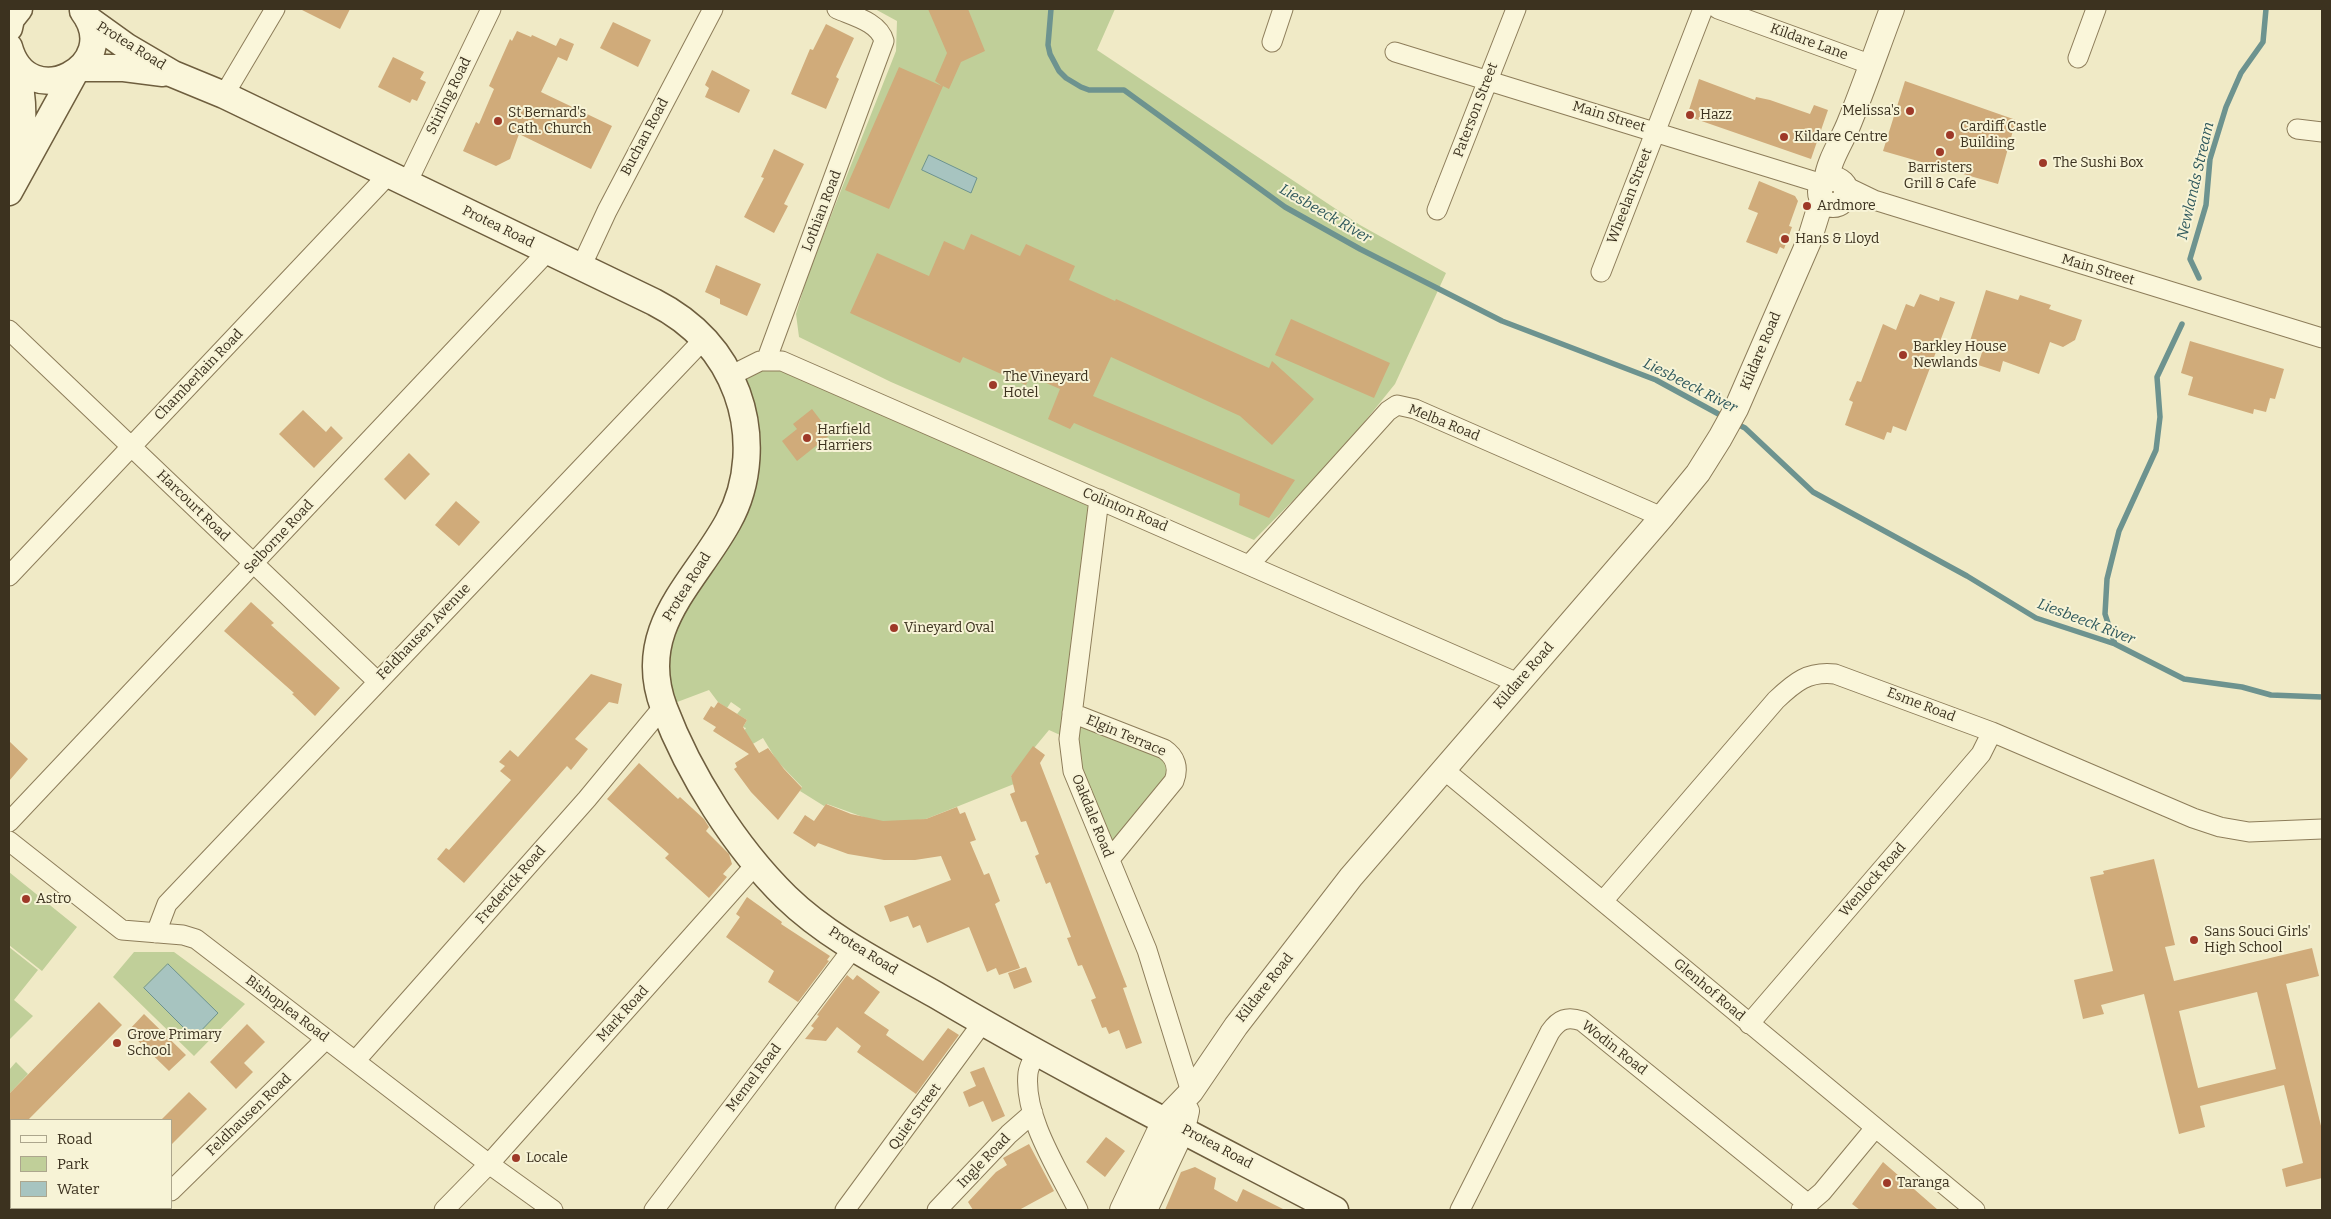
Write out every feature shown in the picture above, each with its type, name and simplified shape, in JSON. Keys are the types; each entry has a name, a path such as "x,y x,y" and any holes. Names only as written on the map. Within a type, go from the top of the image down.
{"main road":[{"name":"Protea Road","path":"85,14 127,47 174,74 224,95 398,178 666,308 686,321 717,354 730,376 741,402 747,436 743,483 739,499 726,526 673,604 663,626 657,650 656,666 659,691 681,747 702,786 726,823 781,892 801,910 854,947 983,1022 1335,1210"},
{"path":"9,192 77,71 88,58 93,43 92,30 85,14"},
{"name":"Protea Road","path":"11,55 27,74 40,80 54,81 77,71 124,68 174,74"},
{"path":"9,167 20,139 23,124 23,99 11,55"}],"street":[{"path":"224,95 275,9"},
{"name":"Stirling Road","path":"398,178 492,9"},
{"name":"Buchan Road","path":"581,267 607,211 713,9"},
{"name":"Lothian Road","path":"766,361 884,41 881,32 872,25 837,9"},
{"path":"1272,42 1283,9"},
{"name":"Paterson Street","path":"1437,210 1516,9"},
{"name":"Wheelan Street","path":"1601,272 1704,9"},
{"name":"Kildare Lane","path":"1718,9 1872,65"},
{"name":"Kildare Road","path":"1191,1092 1236,1026 1350,878 1698,473 1736,409 1812,234 1834,191 1840,144 1892,9"},
{"path":"2078,58 2096,9"},
{"name":"Main Street","path":"1394,52 1488,79 1813,180 1834,191 1874,200 2322,338"},
{"path":"2297,129 2322,132"},
{"name":"Chamberlain Road","path":"9,576 130,447 398,178"},
{"name":"Selborne Road","path":"9,822 548,251"},
{"name":"Harcourt Road","path":"9,330 377,681"},
{"name":"Feldhausen Avenue","path":"156,933 166,904 704,339"},
{"name":"Colinton Road","path":"766,361 774,360 785,363 1250,564 1518,683"},
{"path":"730,376 760,361 766,361"},
{"name":"Melba Road","path":"1250,564 1388,411 1397,406 1415,408 1662,517"},
{"name":"Oakdale Road","path":"1099,499 1068,739 1073,771 1125,896 1160,988 1191,1092"},
{"name":"Esme Road","path":"1602,902 1776,700 1802,677 1823,672 1835,674 1992,732 2193,818 2220,827 2249,832 2322,830"},
{"name":"Frederick Road","path":"356,1060 587,799 664,707"},
{"name":"Elgin Terrace","path":"1072,713 1164,749 1172,755 1176,763 1176,774 1172,783 1110,859"},
{"name":"Wenlock Road","path":"1749,1024 1981,754 1992,732"},
{"name":"Glenhof Road","path":"1443,769 1975,1210"},
{"name":"Bishoplea Road","path":"9,841 122,930 183,935 196,939 489,1164 553,1210"},
{"name":"Mark Road","path":"444,1210 489,1164 757,863"},
{"name":"Memel Road","path":"654,1210 854,947"},
{"name":"Wodin Road","path":"1460,1210 1550,1032 1560,1020 1568,1018 1582,1021 1805,1207"},
{"name":"Quiet Street","path":"845,1210 983,1022"},
{"name":"Feldhausen Road","path":"172,1190 326,1039"},
{"path":"1037,1051 1028,1072 1028,1090 1033,1113 1040,1132 1078,1210"},
{"path":"1122,1210 1191,1092"},
{"name":"Ingle Road","path":"937,1210 1009,1134 1033,1113"},
{"path":"1145,1210 1174,1124"},
{"path":"1805,1207 1822,1192 1875,1128"}],"green space":[{"path":"875,9 1115,9 1097,50 1360,225 1446,273 1395,384 1337,456 1254,540 891,382 799,337 796,314 808,274 896,51 897,21"},
{"name":"Vineyard Oval","path":"760,361 1099,499 1072,713 1164,749 1177,767 1110,859 1069,739 1049,730 1011,776 1014,784 926,819 909,821 891,827 827,804 824,806 800,791 802,787 777,761 763,738 751,745 740,738 746,728 743,727 747,720 737,714 741,709 731,702 727,708 718,702 709,690 664,707 656,666 733,512 734,385"},
{"name":"Astro","path":"9,872 77,927 42,971 9,945"},
{"path":"9,947 38,970 14,1000 33,1016 9,1040"},
{"path":"134,952 174,952 245,1004 194,1056 113,977"},
{"path":"16,1062 28,1074 9,1094 9,1070"}],"water":[{"path":"929,155 977,178 971,193 922,170"},
{"path":"168,964 218,1013 194,1038 144,988"}],"building":[{"path":"300,9 350,9 340,29"},
{"path":"928,9 968,9 985,51 961,62 949,89 943,86 889,209 845,190 899,67 942,86 935,81 947,53"},
{"path":"613,22 651,40 638,67 600,48"},
{"path":"826,24 854,38 836,77 839,79 826,109 791,94 810,49 813,50"},
{"path":"517,31 531,37 532,35 556,46 560,38 574,44 567,61 558,57 541,92 612,126 591,169 519,134 510,159 496,166 463,151 476,122 479,124 494,89 489,86 510,39 512,41"},
{"path":"393,57 424,72 420,79 426,82 417,101 412,99 410,103 378,87"},
{"path":"712,70 750,90 739,113 705,97 709,88 705,85"},
{"name":"Kildare Centre","path":"1699,79 1755,100 1756,97 1770,100 1810,114 1814,105 1828,110 1811,159 1687,116"},
{"name":"Cardiff Castle Building","path":"1905,81 2016,120 1998,184 1883,151"},
{"path":"774,149 804,164 784,204 788,206 774,233 744,217 764,178 761,177"},
{"path":"1759,181 1795,196 1798,201 1789,226 1792,227 1784,249 1780,247 1777,254 1746,242 1758,213 1748,209"},
{"path":"971,234 1020,256 1026,244 1075,266 1069,280 1115,301 1116,299 1269,368 1272,361 1314,399 1272,445 1240,416 1111,357 1093,396 1295,480 1269,518 1239,505 1240,494 1074,423 1070,429 1048,419 1060,389 1030,376 1026,385 963,357 960,363 850,313 877,253 929,276 944,241 964,250"},
{"path":"716,265 761,284 747,316 720,304 720,299 705,292"},
{"path":"1986,290 2018,300 2020,295 2051,305 2049,309 2082,320 2075,340 2063,347 2050,342 2039,374 2003,361 2000,372 1978,365 1984,346 1970,341"},
{"name":"Barkley House Newlands","path":"1920,294 1939,301 1940,297 1955,302 1906,431 1893,426 1891,433 1887,432 1884,440 1845,425 1853,402 1849,400 1857,381 1861,382 1883,324 1896,330 1906,304 1914,307"},
{"path":"1291,319 1390,363 1374,398 1275,355"},
{"path":"2190,341 2284,369 2275,399 2270,398 2266,412 2254,409 2253,414 2188,395 2193,377 2181,373"},
{"name":"Harfield Harriers","path":"812,409 831,434 797,461 782,441 797,429 793,424"},
{"path":"303,410 326,432 331,426 343,438 314,468 279,434"},
{"path":"409,453 430,474 405,500 384,479"},
{"path":"456,501 480,522 459,546 435,525"},
{"path":"251,602 274,623 271,625 340,688 315,716 292,694 294,693 224,631"},
{"path":"591,674 622,684 618,704 609,702 575,739 588,749 571,770 567,766 464,883 437,859 446,848 449,850 511,780 500,771 505,766 499,762 510,750 518,757"},
{"path":"718,702 747,720 743,727 759,753 768,748 802,788 778,820 751,792 734,769 737,767 735,763 749,754 713,731 716,727 703,719 711,706 714,708"},
{"path":"9,741 28,759 9,781"},
{"path":"1033,746 1045,755 1040,763 1127,987 1123,988 1142,1043 1126,1049 1119,1030 1109,1034 1106,1027 1102,1028 1091,1000 1096,998 1082,965 1078,966 1067,938 1071,937 1050,882 1046,884 1035,856 1039,854 1026,821 1021,822 1010,794 1015,792 1011,776"},
{"path":"639,763 678,799 680,797 704,819 709,827 706,831 729,854 732,864 723,874 727,877 709,898 665,858 669,854 607,799"},
{"path":"826,804 851,814 883,821 926,819 957,807 960,814 965,812 976,840 970,842 984,875 989,873 1000,901 995,904 1020,968 999,975 996,968 987,972 969,927 927,943 920,925 913,928 908,916 890,922 884,906 951,880 941,856 915,860 884,860 848,854 818,843 815,847 793,833 805,815 814,821"},
{"path":"2154,859 2175,945 2165,947 2174,981 2312,948 2319,976 2286,984 2322,1130 2322,1178 2286,1187 2282,1169 2303,1163 2284,1085 2200,1106 2205,1127 2179,1134 2144,994 2101,1005 2104,1014 2083,1019 2074,980 2113,971 2090,877 2104,874 2103,871","holes":["2257,992 2276,1069 2198,1088 2179,1011"]},
{"path":"747,897 782,922 781,924 830,956 827,960 829,961 798,1002 768,982 774,971 726,937 740,917 736,914"},
{"path":"1026,967 1032,982 1014,989 1008,973"},
{"path":"847,975 853,980 857,975 880,992 864,1013 889,1030 886,1035 923,1061 948,1028 959,1035 916,1094 857,1052 861,1046 837,1027 826,1041 805,1039 814,1028 811,1026 819,1016 817,1015"},
{"path":"99,1002 122,1025 29,1119 9,1120 9,1094"},
{"path":"144,1014 186,1055 169,1071 128,1031"},
{"path":"247,1024 265,1042 244,1063 253,1072 236,1089 210,1062"},
{"path":"984,1067 1005,1116 992,1122 983,1101 969,1107 963,1092 976,1086 970,1072"},
{"path":"189,1092 207,1109 172,1144 172,1119 162,1119"},
{"path":"1106,1137 1125,1151 1105,1177 1086,1162"},
{"path":"1029,1144 1054,1191 1019,1210 973,1210 968,1202 996,1172 1007,1165 1003,1158"},
{"name":"Taranga","path":"1883,1162 1938,1210 1860,1210 1852,1204"},
{"path":"1195,1167 1216,1178 1214,1189 1237,1202 1243,1189 1285,1210 1165,1210 1181,1172"}],"waterway":[{"name":"Liesbeeck River","path":"1051,9 1048,45 1050,54 1059,71 1066,78 1089,90 1124,90 1285,207 1360,249 1502,321 1656,380 1724,417"},
{"name":"Newlands Stream","path":"2199,278 2190,259 2206,205 2210,159 2226,107 2241,73 2263,42 2266,9"},
{"name":"Newlands Stream","path":"2115,644 2105,614 2107,579 2119,531 2156,450 2160,417 2157,377 2182,324"},
{"name":"Liesbeeck River","path":"1735,423 1745,428 1813,492 1967,576 2036,618 2115,644 2184,679 2242,687 2271,695 2322,697"}],"place":[{"name":"Melissa's","path":"1910,111"},
{"name":"Hazz","path":"1690,115"},
{"name":"St Bernard's Cath. Church","path":"498,121"},
{"name":"Cardiff Castle Building","path":"1950,135"},
{"name":"Kildare Centre","path":"1784,137"},
{"name":"Barristers Grill & Cafe","path":"1940,152"},
{"name":"The Sushi Box","path":"2043,163"},
{"name":"Ardmore","path":"1807,206"},
{"name":"Hans & Lloyd","path":"1785,239"},
{"name":"Barkley House Newlands","path":"1903,355"},
{"name":"The Vineyard Hotel","path":"993,385"},
{"name":"Harfield Harriers","path":"807,438"},
{"name":"Vineyard Oval","path":"894,628"},
{"name":"Astro","path":"26,899"},
{"name":"Sans Souci Girls' High School","path":"2194,940"},
{"name":"Grove Primary School","path":"117,1043"},
{"name":"Locale","path":"516,1158"},
{"name":"Taranga","path":"1887,1183"}]}
